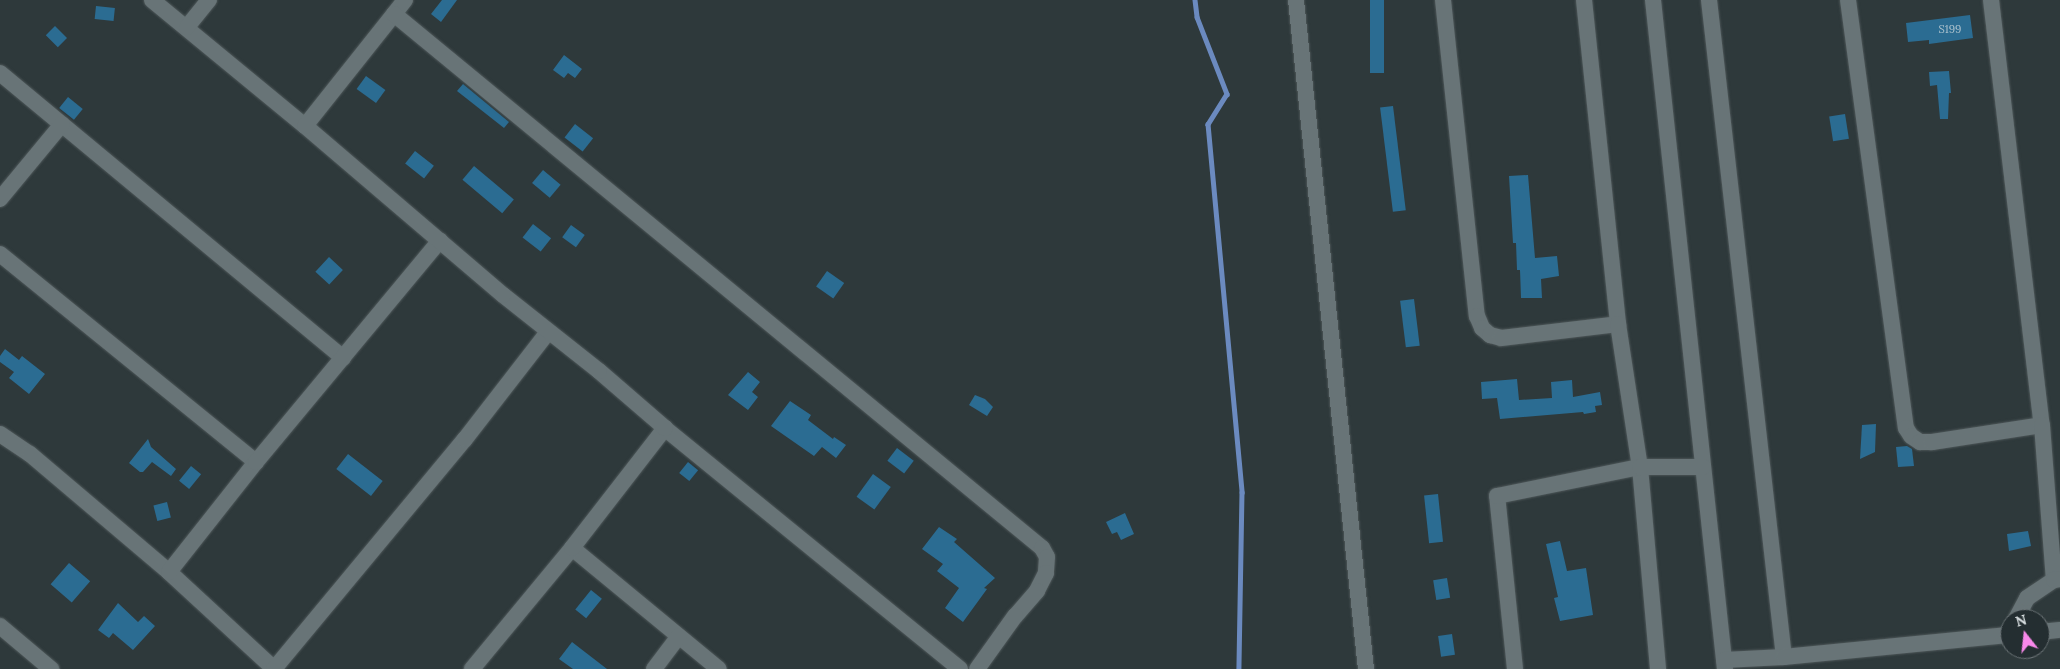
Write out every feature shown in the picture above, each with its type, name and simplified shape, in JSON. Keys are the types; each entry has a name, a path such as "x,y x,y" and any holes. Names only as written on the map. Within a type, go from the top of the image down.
{"street":[{"path":"152,0 187,27 548,332 599,371 665,428 960,669"},
{"path":"187,27 209,0"},
{"path":"305,126 405,0"},
{"path":"1296,0 1366,669"},
{"path":"1443,0 1477,316 1482,328 1490,335 1501,338 1618,324"},
{"path":"1584,0 1618,324 1640,467 1658,669"},
{"path":"1652,0 1725,665 1784,657 2000,635"},
{"path":"1709,0 1784,657"},
{"path":"1848,0 1906,428 1911,436 1920,442 1932,442 2042,425"},
{"path":"1991,0 2042,425 2057,579 2027,598 2021,609"},
{"path":"394,14 1042,548 1047,557 1046,574 1036,591 1015,616 977,669"},
{"path":"0,73 343,358"},
{"path":"0,199 62,124"},
{"path":"169,572 256,462 440,240"},
{"path":"0,254 256,462"},
{"path":"0,434 30,454 169,572 274,669 465,438 548,332"},
{"path":"472,669 572,548 665,428"},
{"path":"1514,669 1497,496 1640,467 1703,467"},
{"path":"572,548 719,669"},
{"path":"0,626 51,669"},
{"path":"654,669 679,636"}],"building":[{"path":"442,0 457,0 441,22 431,14"},
{"path":"1370,0 1384,0 1384,73 1370,73"},
{"path":"96,6 115,8 114,21 95,19"},
{"path":"1970,15 1973,38 1929,44 1929,40 1908,42 1906,23"},
{"path":"55,26 67,38 58,47 46,35"},
{"path":"564,55 582,69 575,78 568,73 564,78 553,70"},
{"path":"1949,71 1951,93 1949,93 1948,119 1940,119 1937,85 1930,86 1929,72"},
{"path":"366,76 385,90 376,103 357,89"},
{"path":"463,84 509,122 504,128 457,91"},
{"path":"68,97 83,109 74,120 59,108"},
{"path":"1393,106 1406,210 1393,212 1380,108"},
{"path":"1845,114 1849,139 1833,141 1829,117"},
{"path":"575,124 593,138 583,152 565,137"},
{"path":"415,151 434,166 424,178 405,164"},
{"path":"474,166 514,199 502,213 462,180"},
{"path":"543,170 561,185 550,198 532,183"},
{"path":"1528,175 1535,258 1557,256 1559,276 1541,279 1542,298 1521,298 1520,270 1517,270 1516,243 1513,243 1509,176"},
{"path":"533,224 551,238 541,252 523,237"},
{"path":"571,225 585,235 576,247 562,237"},
{"path":"329,257 343,270 329,285 315,272"},
{"path":"827,271 844,283 833,299 816,287"},
{"path":"1414,299 1420,346 1406,347 1400,301"},
{"path":"5,349 19,360 22,356 45,374 29,394 9,378 14,372 0,362 0,356"},
{"path":"748,372 760,382 752,392 758,397 748,410 728,395"},
{"path":"1517,379 1519,400 1552,398 1551,382 1572,380 1573,397 1600,392 1602,405 1595,406 1596,412 1584,414 1583,412 1500,419 1497,398 1482,399 1481,382"},
{"path":"975,395 985,399 993,407 987,416 969,405"},
{"path":"790,401 811,415 808,420 833,439 834,437 846,445 836,458 822,447 814,456 771,426"},
{"path":"1876,424 1875,452 1860,459 1862,425"},
{"path":"148,439 151,447 176,469 171,476 152,462 143,472 140,472 129,463"},
{"path":"1907,446 1912,449 1914,466 1898,467 1896,447"},
{"path":"897,448 914,461 904,473 887,461"},
{"path":"348,454 383,481 371,496 336,469"},
{"path":"688,462 698,470 689,481 679,473"},
{"path":"191,466 201,474 189,489 179,481"},
{"path":"873,474 891,487 874,510 857,497"},
{"path":"1438,494 1443,542 1429,543 1424,495"},
{"path":"167,502 171,518 157,521 153,505"},
{"path":"1125,513 1134,534 1121,540 1117,532 1112,534 1106,522"},
{"path":"939,527 957,539 954,542 995,578 984,588 987,589 963,622 945,608 959,588 937,571 943,564 922,549"},
{"path":"2028,531 2031,546 2009,551 2007,534"},
{"path":"1560,541 1567,571 1586,568 1593,615 1560,621 1554,598 1558,597 1546,544"},
{"path":"69,563 90,581 72,603 51,584"},
{"path":"1447,578 1450,598 1436,600 1433,580"},
{"path":"591,590 602,599 586,618 575,609"},
{"path":"118,603 138,622 144,616 155,626 133,650 113,633 109,638 98,630"},
{"path":"1452,634 1455,655 1441,657 1438,636"},
{"path":"572,642 607,669 573,669 559,659"}],"waterway":[{"path":"1195,0 1197,17 1227,94 1208,124 1242,492 1239,669"}]}
